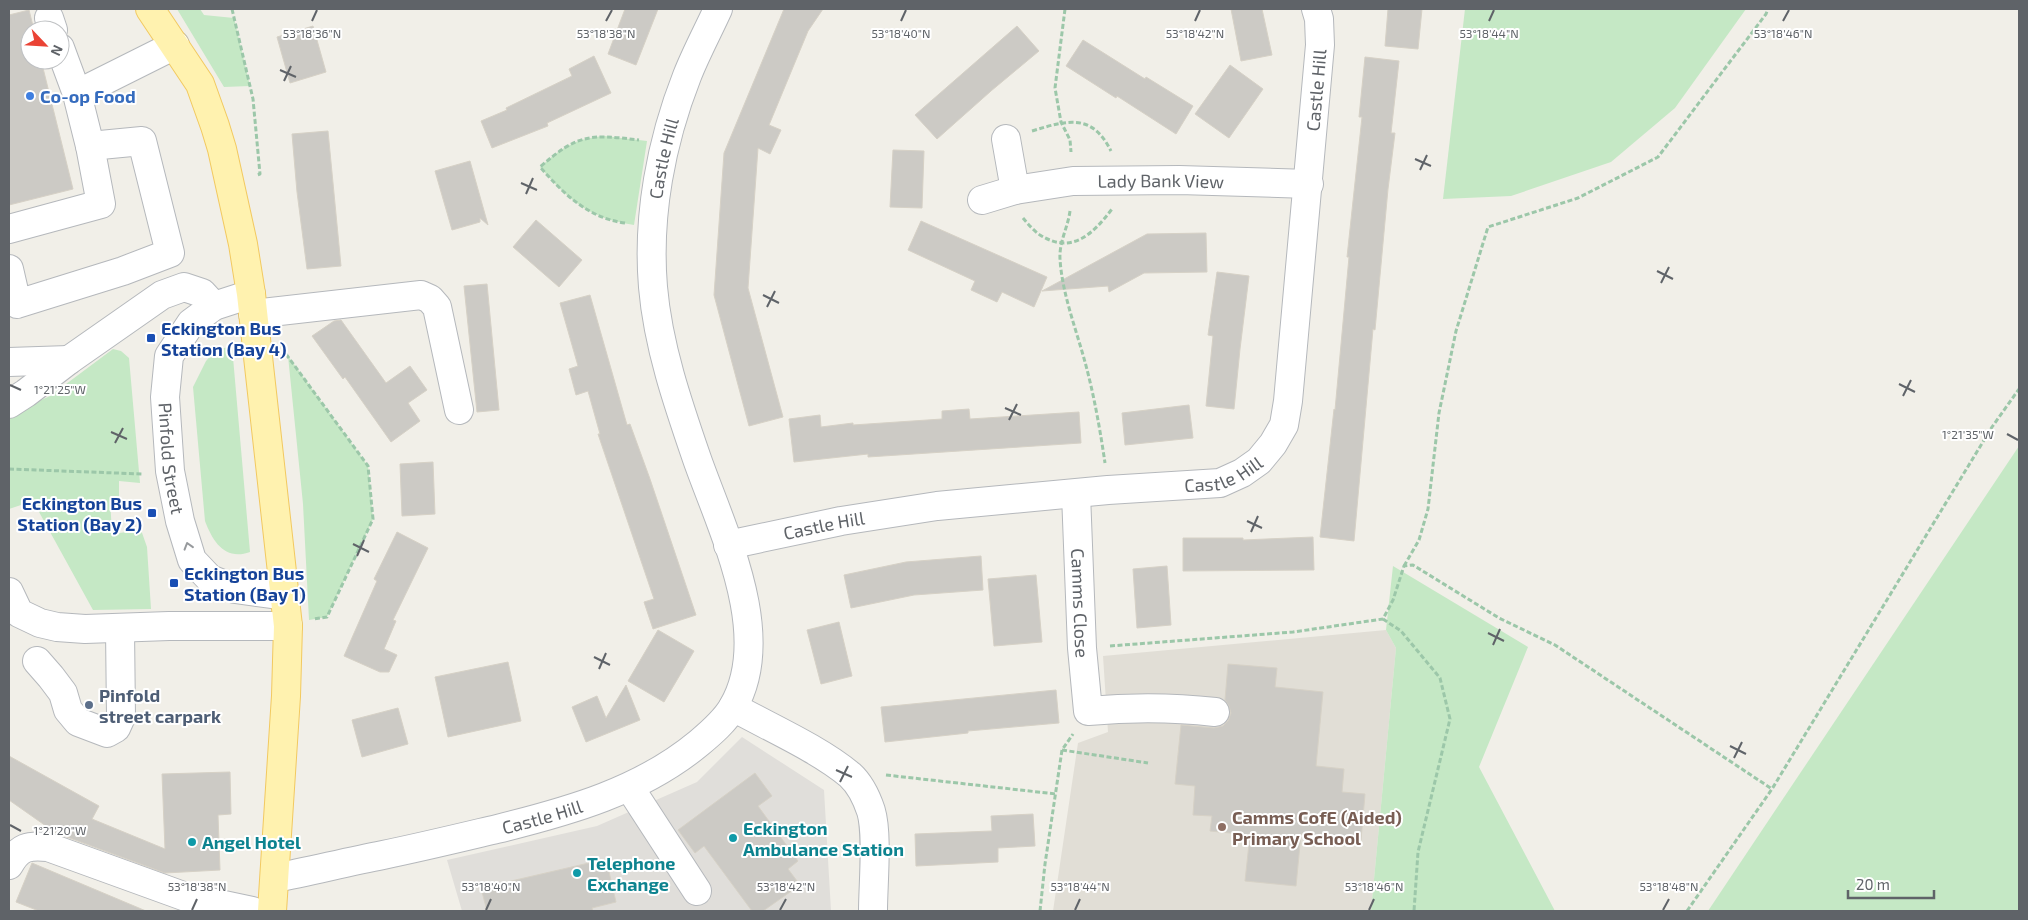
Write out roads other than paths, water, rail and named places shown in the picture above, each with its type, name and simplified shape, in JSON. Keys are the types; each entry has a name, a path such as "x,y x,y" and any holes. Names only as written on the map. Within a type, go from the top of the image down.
{"main road":[{"path":"150,9 176,45 200,84 222,149 230,181 243,244 253,311 288,626 286,696 272,911"}],"street":[{"name":"Castle Hill","path":"275,878 430,845 544,817 630,788 679,759 711,732 733,707 744,680 748,658 748,627 743,596 728,545 696,456 664,354 653,286 652,227 657,185 666,144 687,76 718,9"},
{"name":"Castle Hill","path":"728,545 841,521 937,506 1108,490 1220,483 1242,473 1259,462 1273,444 1284,425 1288,401 1320,45 1319,19 1316,9"},
{"path":"77,94 176,45"},
{"path":"9,229 101,204 90,146 77,94 68,70"},
{"path":"1006,139 1015,190"},
{"path":"9,269 17,304 123,271 170,253 142,141 90,146"},
{"name":"Lady Bank View","path":"982,200 1015,190 1073,181 1179,180 1309,184"},
{"path":"9,404 162,295 184,287 202,293 214,306"},
{"name":"Pinfold Street","path":"286,596 235,589 210,579 192,560 180,521 170,471 165,397 170,356 192,323 214,306 253,311 421,295 430,299 437,307 459,410"},
{"path":"9,362 69,360"},
{"name":"Camms Close","path":"1076,494 1082,648 1088,711 1127,707 1182,708 1215,712"},
{"path":"9,592 18,613 40,623 57,627 120,629 169,626 288,626"},
{"path":"37,661 63,693 68,710 78,722 107,733 116,728 121,717 120,629"},
{"path":"733,707 812,750 851,776 864,793 872,813 874,832 873,911"},
{"path":"630,788 697,891"},
{"path":"11,852 33,846 48,847 186,896 252,911"}],"place":[{"name":"Co-op Food","path":"30,96"},
{"name":"Eckington Bus Station (Bay 4)","path":"151,338"},
{"name":"Eckington Bus Station (Bay 2)","path":"152,513"},
{"name":"Eckington Bus Station (Bay 1)","path":"174,583"},
{"name":"Pinfold street carpark","path":"89,705"},
{"name":"Camms CofE (Aided) Primary School","path":"1222,827"},
{"name":"Eckington Ambulance Station","path":"733,838"},
{"name":"Angel Hotel","path":"192,842"},
{"name":"Telephone Exchange","path":"577,873"}]}
